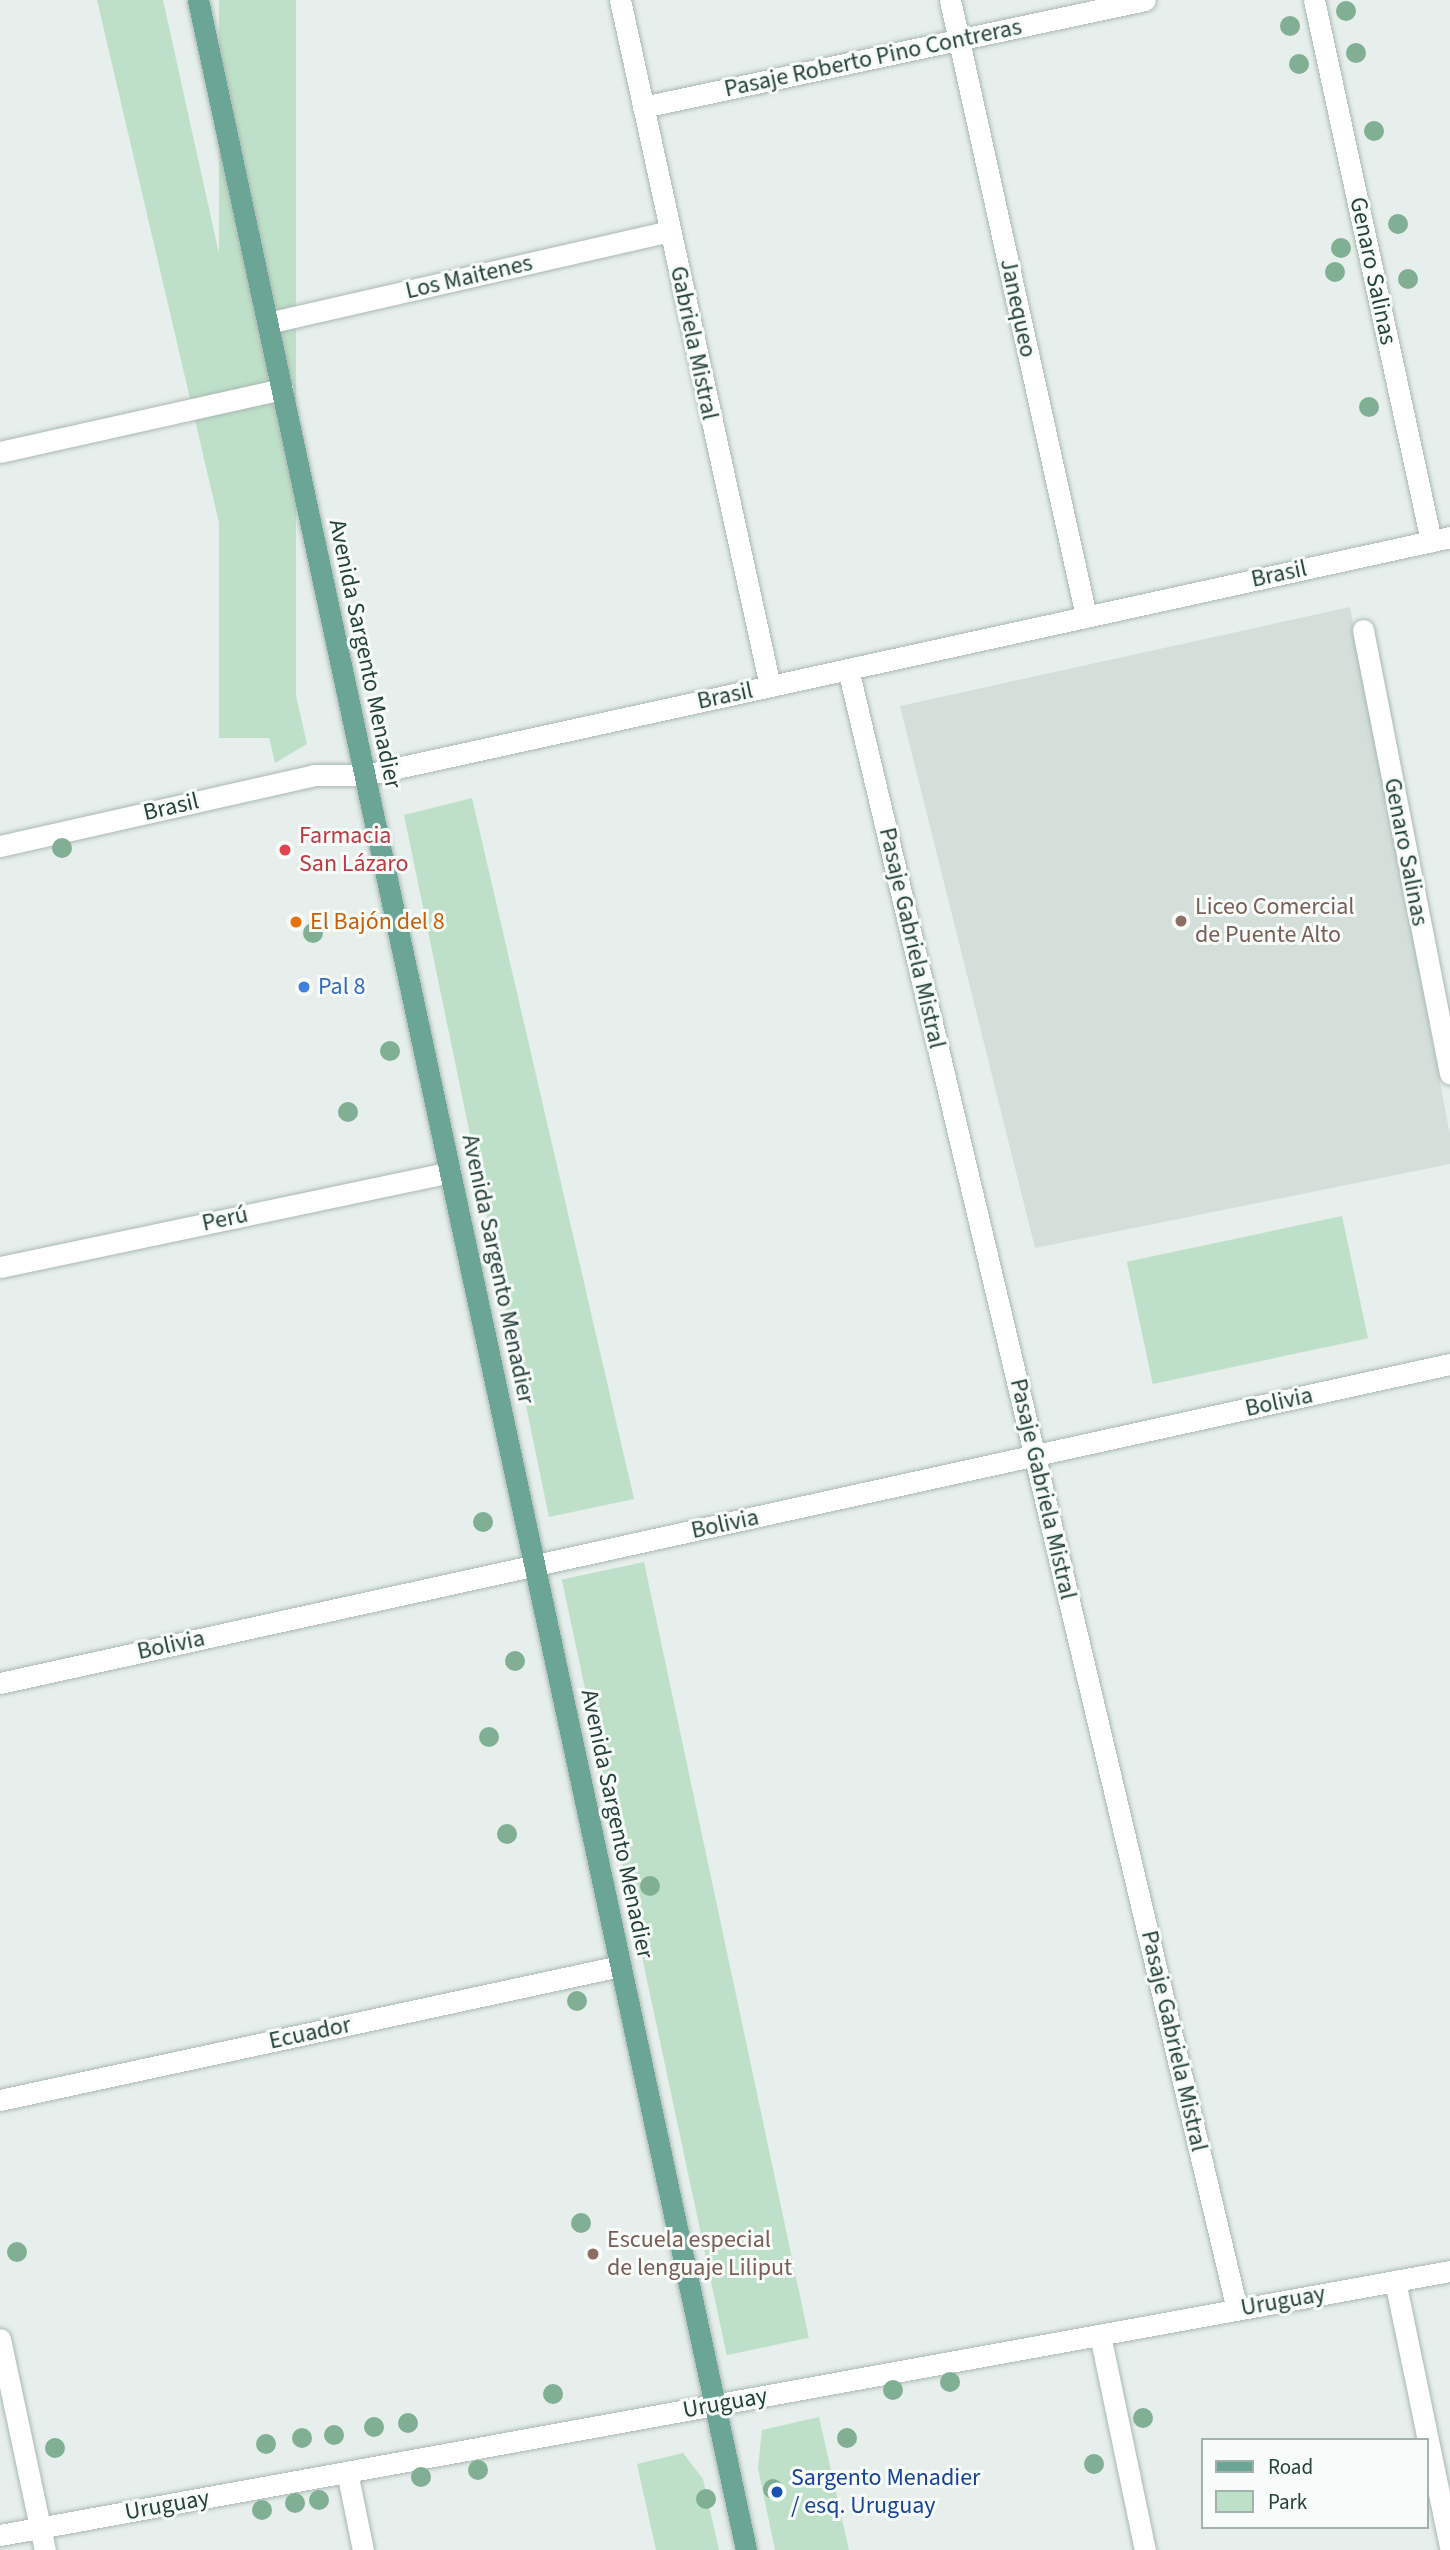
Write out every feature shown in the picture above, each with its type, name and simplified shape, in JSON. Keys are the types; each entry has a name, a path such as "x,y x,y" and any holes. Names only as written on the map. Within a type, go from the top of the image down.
{"main road":[{"name":"Avenida Sargento Menadier","path":"198,0 746,2550"}],"street":[{"name":"Gabriela Mistral","path":"620,0 770,686"},
{"name":"Janequeo","path":"950,0 1086,617"},
{"name":"Pasaje Roberto Pino Contreras","path":"643,107 1145,0"},
{"name":"Genaro Salinas","path":"1314,0 1441,539"},
{"name":"Los Maitenes","path":"268,323 670,231"},
{"path":"0,452 282,389"},
{"name":"Brasil","path":"0,846 314,775 365,775 1441,539"},
{"name":"Genaro Salinas","path":"1363,630 1441,982 1450,1074"},
{"name":"Pasaje Gabriela Mistral","path":"848,669 1237,2309"},
{"name":"Perú","path":"0,1267 450,1172"},
{"name":"Bolivia","path":"0,1683 1450,1364"},
{"name":"Ecuador","path":"0,2100 620,1966"},
{"name":"Uruguay","path":"0,2535 1450,2271"},
{"path":"1395,2281 1427,2438"},
{"path":"1100,2335 1145,2550"},
{"path":"0,2339 46,2550"},
{"path":"1429,2445 1450,2547"},
{"path":"347,2472 363,2550"}],"shaded area":[{"name":"Liceo Comercial de Puente Alto","path":"1350,607 1450,1135 1450,1164 1035,1248 900,706"}],"green space":[{"path":"97,0 163,0 293,589 273,595 307,744 275,763"},
{"path":"219,0 296,0 296,738 219,738"},
{"path":"472,798 634,1499 549,1517 404,815"},
{"path":"1342,1216 1368,1338 1153,1384 1127,1262"},
{"path":"644,1562 809,2338 727,2355 562,1579"},
{"path":"819,2417 849,2550 775,2550 758,2468 762,2430"},
{"path":"683,2453 703,2479 719,2550 656,2550 637,2464"}],"place":[{"name":"Farmacia San Lázaro","path":"285,850"},
{"name":"Liceo Comercial de Puente Alto","path":"1181,921"},
{"name":"El Bajón del 8","path":"296,922"},
{"name":"Pal 8","path":"304,987"},
{"name":"Escuela especial de lenguaje Liliput","path":"593,2254"},
{"name":"Sargento Menadier / esq. Uruguay","path":"777,2492"}]}
